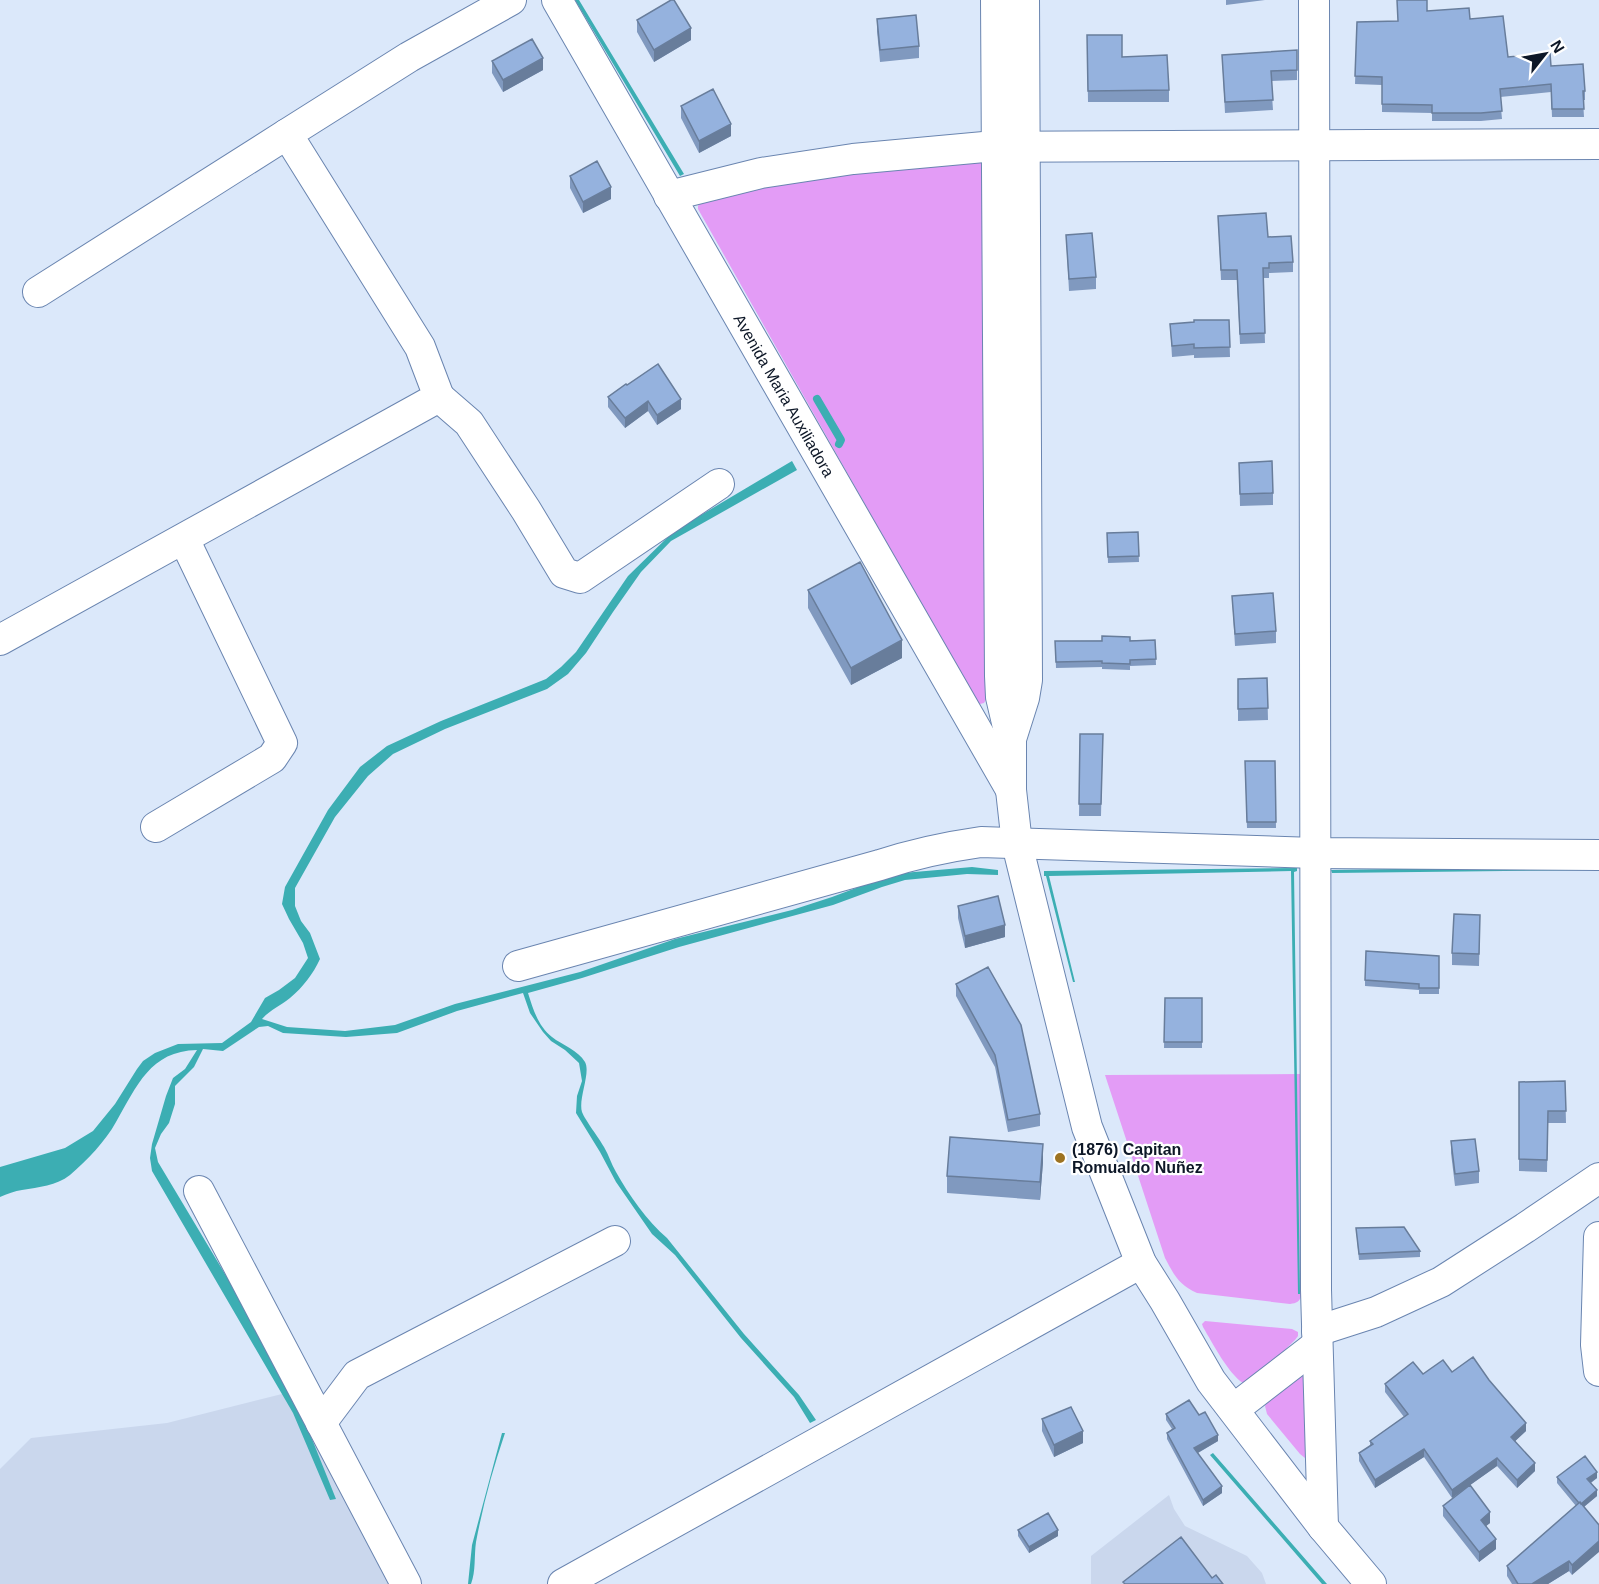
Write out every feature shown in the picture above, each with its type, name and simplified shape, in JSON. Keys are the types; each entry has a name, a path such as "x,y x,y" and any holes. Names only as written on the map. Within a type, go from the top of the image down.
{"street":[{"path":"38,292 409,57 510,0"},
{"name":"Avenida Maria Auxiliadora","path":"557,0 1011,790"},
{"path":"996,0 1011,146"},
{"path":"1024,0 1011,146 1000,676 1001,697 1011,740 1011,790 1017,844 1087,1127 1141,1263 1211,1381 1323,1527 1371,1584"},
{"path":"1314,0 1317,1338 1323,1527"},
{"path":"287,134 420,347 439,398 469,423 564,573 580,578 719,484"},
{"path":"669,196 761,173 853,159 984,147 1599,144"},
{"path":"0,640 439,398"},
{"path":"156,827 272,758 282,743 184,538"},
{"path":"518,966 913,854 947,846 981,842 1315,853 1599,855"},
{"path":"1233,1409 1317,1338 1441,1282 1599,1178"},
{"path":"200,1191 406,1584"},
{"path":"1599,1237 1596,1345 1599,1371"},
{"path":"321,1423 357,1375 615,1241"},
{"path":"563,1584 1141,1263"}],"shaded area":[{"path":"575,0 579,0 684,174 680,176"},
{"path":"981,161 984,165 988,696 984,703 980,704 975,699 698,206 700,203 764,187 860,171"},
{"path":"792,461 797,470 671,541 641,572 586,653 568,674 547,689 445,729 393,754 368,776 335,817 295,888 295,906 301,921 310,933 320,959 311,975 299,989 262,1019 287,1027 345,1031 395,1025 455,1004 580,972 675,939 792,910 903,873 972,867 998,870 998,875 967,874 905,880 833,905 679,947 528,993 543,1028 552,1037 578,1054 585,1062 582,1112 633,1199 744,1334 799,1395 816,1420 810,1423 794,1397 741,1338 675,1255 652,1234 616,1182 576,1113 577,1096 582,1081 579,1063 543,1032 530,1013 523,993 457,1011 397,1033 346,1037 283,1033 268,1026 259,1027 223,1051 203,1049 194,1067 175,1086 175,1104 169,1123 155,1148 158,1162 234,1289 308,1429 336,1499 330,1500 293,1413 152,1171 150,1158 152,1144 166,1096 173,1078 185,1069 197,1050 181,1052 156,1064 138,1084 107,1137 65,1179 47,1186 17,1191 0,1197 0,1167 65,1148 93,1131 115,1104 143,1061 155,1053 178,1044 222,1043 251,1022 265,998 295,978 308,958 303,943 282,904 285,887 328,810 360,767 387,746 441,721 546,679 576,652 628,576 674,531"},
{"path":"1599,866 1599,870 1332,873 1331,870"},
{"path":"1297,868 1294,872 1300,1294 1298,1294 1291,871 1049,876 1075,982 1073,982 1046,876 1044,876 1044,871"},
{"path":"1301,1074 1302,1295 1298,1302 1290,1304 1197,1293 1178,1279 1165,1258 1105,1075"},
{"path":"1205,1321 1292,1329 1298,1332 1298,1336 1253,1381 1243,1383 1216,1350 1203,1327 1202,1324"},
{"path":"1305,1370 1307,1456 1305,1458 1267,1414 1265,1406"},
{"path":"294,1391 379,1500 398,1584 0,1584 0,1469 31,1438 167,1423"},
{"path":"502,1433 505,1433 476,1542 473,1579 471,1584 468,1584 472,1545"},
{"path":"1213,1453 1327,1584 1322,1584 1210,1455"},
{"path":"1169,1495 1174,1509 1185,1526 1247,1556 1262,1573 1266,1584 1091,1584 1091,1556"}],"building":[{"path":"674,0 691,28 654,50 637,20"},
{"path":"1397,0 1427,0 1427,11 1469,8 1470,19 1503,16 1508,57 1550,53 1551,66 1583,64 1584,109 1552,109 1551,84 1500,89 1502,111 1432,113 1432,105 1382,104 1382,77 1355,76 1357,22 1398,21"},
{"path":"916,15 919,46 880,50 877,19"},
{"path":"1087,35 1122,35 1122,57 1167,55 1169,90 1088,91"},
{"path":"532,39 543,58 503,80 492,61"},
{"path":"1297,50 1297,70 1271,71 1273,100 1225,102 1222,55"},
{"path":"713,89 731,124 699,141 681,106"},
{"path":"597,161 611,187 583,202 570,176"},
{"path":"1266,213 1268,237 1291,236 1293,262 1269,263 1269,268 1263,268 1265,333 1240,334 1237,270 1221,270 1218,216"},
{"path":"1092,233 1096,277 1069,279 1066,235"},
{"path":"1194,320 1229,320 1230,347 1194,348 1194,344 1172,346 1170,324 1194,322"},
{"path":"658,364 681,399 657,415 648,401 625,418 608,397"},
{"path":"1272,461 1273,493 1240,494 1239,463"},
{"path":"1138,532 1139,556 1108,557 1107,533"},
{"path":"860,562 902,640 851,668 808,590"},
{"path":"1273,593 1276,631 1235,634 1232,596"},
{"path":"1102,636 1130,637 1130,641 1155,640 1156,659 1130,660 1130,664 1102,663 1102,661 1056,662 1055,641 1102,641"},
{"path":"1267,678 1268,708 1238,709 1238,679"},
{"path":"1080,734 1103,734 1101,804 1079,804"},
{"path":"1245,761 1275,761 1276,822 1247,822"},
{"path":"998,896 1005,925 965,936 958,906"},
{"path":"1454,914 1480,915 1479,954 1452,953"},
{"path":"1366,951 1439,956 1439,988 1419,988 1419,984 1365,980"},
{"path":"988,967 1021,1025 1040,1114 1008,1120 995,1055 956,984"},
{"path":"1165,998 1202,998 1202,1042 1164,1042"},
{"path":"1565,1081 1566,1111 1548,1111 1547,1160 1519,1159 1519,1082"},
{"path":"950,1137 1043,1144 1040,1182 947,1176"},
{"path":"1475,1139 1479,1171 1455,1174 1451,1141"},
{"path":"1404,1227 1420,1251 1359,1254 1356,1228"},
{"path":"1473,1357 1489,1380 1526,1423 1511,1437 1535,1463 1517,1480 1497,1458 1452,1490 1424,1449 1375,1480 1359,1453 1373,1444 1370,1441 1408,1414 1385,1384 1413,1362 1423,1374 1443,1360 1452,1372"},
{"path":"1189,1400 1199,1415 1205,1412 1218,1435 1194,1448 1222,1486 1203,1500 1167,1433 1175,1428 1166,1414"},
{"path":"1071,1407 1083,1431 1054,1445 1042,1419"},
{"path":"1585,1456 1597,1472 1587,1479 1597,1490 1581,1504 1557,1477"},
{"path":"1470,1485 1490,1512 1481,1520 1496,1539 1479,1552 1443,1506"},
{"path":"1580,1502 1599,1525 1599,1541 1572,1565 1569,1561 1532,1584 1518,1584 1507,1566"},
{"path":"1048,1513 1058,1530 1029,1547 1018,1530"},
{"path":"1181,1537 1212,1578 1216,1575 1223,1584 1125,1584 1123,1582"}],"waterway":[{"path":"817,399 841,440 839,444"}],"place":[{"name":"(1876) Capitan Romualdo Nuñez","path":"1060,1158"}]}
